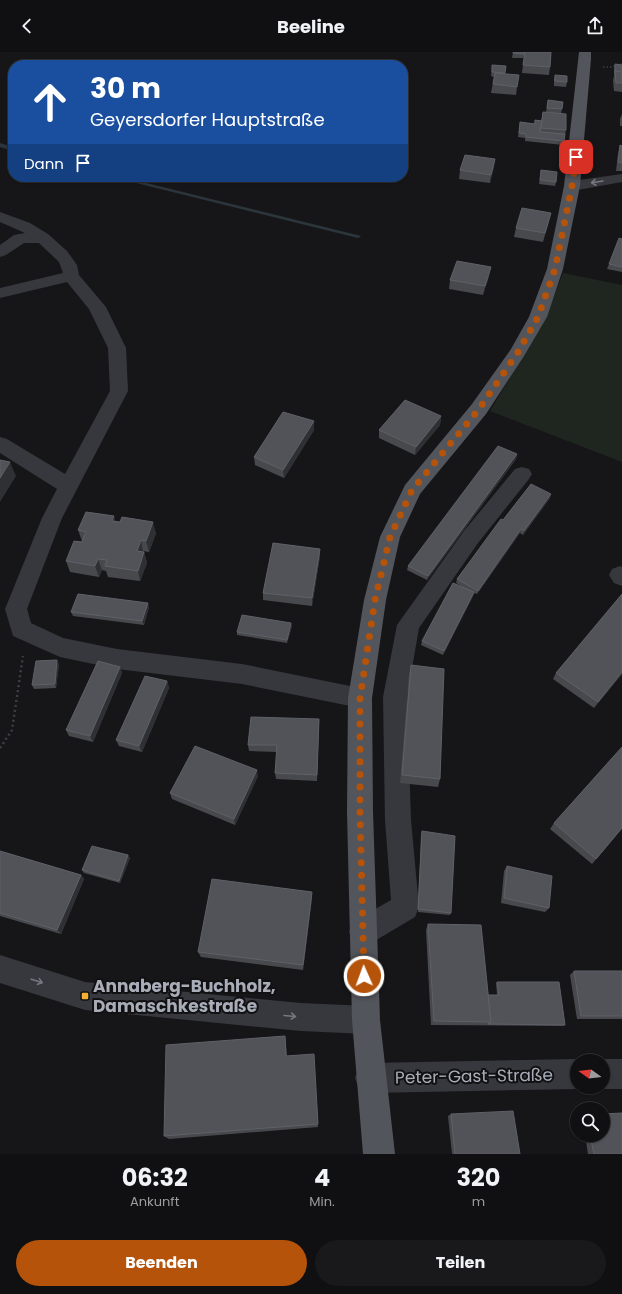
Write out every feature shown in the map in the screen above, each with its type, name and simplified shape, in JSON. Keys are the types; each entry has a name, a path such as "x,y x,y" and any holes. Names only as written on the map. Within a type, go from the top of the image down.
{"main road":[{"path":"379,1154 370,1078 366,1020 360,812 360,698 375,600 390,537 412,490 479,409 518,352 538,317 555,269 572,186 585,52"}],"street":[{"path":"572,186 622,178"},
{"path":"0,217 24,226 43,238 63,256 71,270 71,276 97,306 117,348 119,391 52,518 16,609 21,629 60,647 117,659 242,674 360,698"},
{"path":"0,252 20,238 43,238"},
{"path":"0,293 71,276"},
{"path":"0,444 69,486"},
{"path":"363,932 405,907 398,820 395,697 408,625 470,537 522,474"},
{"path":"0,969 85,996 300,1017 366,1020"},
{"name":"Peter-Gast-Straße","path":"370,1078 570,1074"},
{"path":"610,1074 622,1074"}],"path":[{"path":"0,748 12,730 24,660 21,629"}],"shaded area":[{"path":"563,273 622,285 622,462 490,411 545,320"}],"building":[{"path":"524,52 524,54 513,53"},
{"path":"525,52 551,52 550,67 523,65"},
{"path":"615,64 622,65 622,72 615,71"},
{"path":"492,65 506,66 505,73 492,72"},
{"path":"615,71 622,72 622,83 616,83"},
{"path":"495,73 519,75 517,87 493,84"},
{"path":"555,75 567,76 567,82 555,81"},
{"path":"548,100 563,102 562,109 547,108"},
{"path":"543,112 566,114 566,130 541,128"},
{"path":"535,120 542,121 540,132 565,134 564,141 526,137 526,134 519,133 520,122 535,124"},
{"path":"620,145 622,146 622,163 618,162"},
{"path":"465,155 495,159 491,175 460,170"},
{"path":"541,170 557,172 556,182 540,180"},
{"path":"522,208 551,213 545,233 516,228"},
{"path":"619,238 622,239 622,267 609,264"},
{"path":"457,261 491,267 485,286 450,280"},
{"path":"405,400 441,416 416,447 379,430"},
{"path":"283,412 314,421 283,470 254,457"},
{"path":"498,446 517,454 428,576 408,566"},
{"path":"0,460 10,462 0,478"},
{"path":"531,484 551,494 524,531 521,529 478,591 457,579 501,519 503,520"},
{"path":"86,512 114,516 112,521 120,522 122,517 153,522 146,541 141,540 137,551 144,552 138,571 105,566 107,560 98,559 95,566 66,561 74,541 82,542 86,532 78,530"},
{"path":"273,543 320,549 312,598 263,593"},
{"path":"453,583 474,592 444,651 422,641"},
{"path":"78,594 148,603 142,621 71,612"},
{"path":"622,594 622,672 598,702 556,673"},
{"path":"242,615 291,623 287,640 237,632"},
{"path":"57,660 55,684 32,685 36,661"},
{"path":"98,661 120,667 90,736 66,730"},
{"path":"411,665 444,669 440,779 402,775"},
{"path":"145,676 167,681 139,746 116,740"},
{"path":"251,717 319,719 317,775 275,773 277,745 248,745"},
{"path":"195,746 257,770 234,819 170,793"},
{"path":"622,747 622,828 596,859 554,823"},
{"path":"422,831 455,836 451,913 418,909"},
{"path":"92,846 128,855 119,881 82,870"},
{"path":"0,851 81,875 57,930 0,913"},
{"path":"507,866 552,876 549,908 504,898"},
{"path":"212,879 312,892 303,965 198,952"},
{"path":"428,924 481,925 491,1022 434,1021"},
{"path":"574,971 622,971 622,1016 581,1016"},
{"path":"497,982 559,982 565,1025 488,1024 491,1022 488,995 499,995"},
{"path":"285,1036 286,1056 314,1054 318,1124 164,1136 166,1045"},
{"path":"513,1111 520,1154 455,1154 451,1114"},
{"path":"622,1113 622,1154 594,1154 591,1142 610,1142 610,1114"}],"waterway":[{"path":"0,145 8,147"},
{"path":"136,182 358,236"}],"place":[{"name":"Annaberg-Buchholz, Damaschkestraße","path":"85,996"}],"route":[{"path":"364,976 360,812 360,698 375,600 390,537 412,490 479,409 518,352 538,317 555,269 572,186 576,157"}]}
